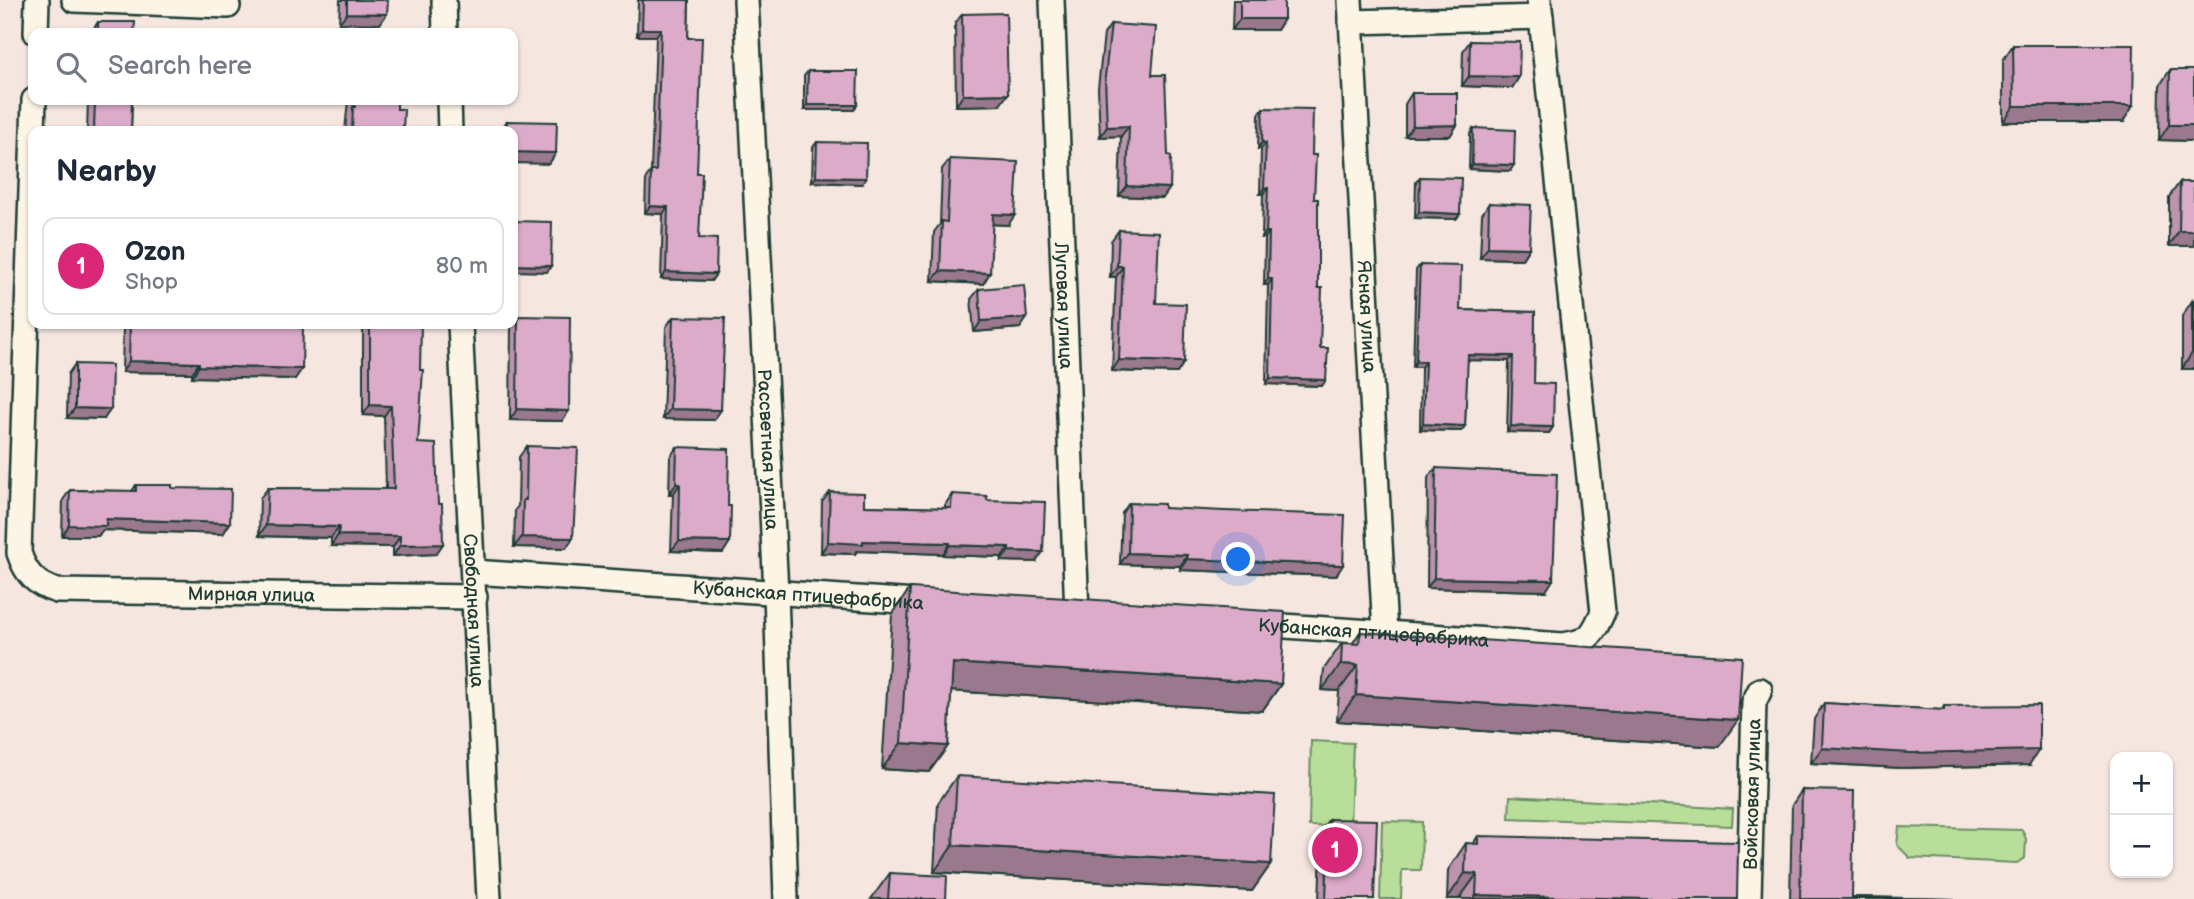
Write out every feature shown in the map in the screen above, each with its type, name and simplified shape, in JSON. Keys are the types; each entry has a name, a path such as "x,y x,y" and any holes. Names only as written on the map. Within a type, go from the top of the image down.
{"street":[{"path":"36,28 37,0"},
{"path":"74,0 228,6"},
{"path":"444,0 446,28"},
{"name":"Рассветная улица","path":"746,0 776,593 786,899"},
{"name":"Луговая улица","path":"1052,0 1077,612"},
{"path":"1350,11 1540,8"},
{"name":"Кубанская птицефабрика","path":"1238,623 1563,645 1582,642 1595,629 1603,612 1540,8"},
{"name":"Ясная улица","path":"1350,11 1385,633"},
{"path":"33,126 34,105"},
{"path":"449,105 450,126"},
{"name":"Мирная улица","path":"28,329 19,553 31,578 45,588 57,592 475,597"},
{"name":"Свободная улица","path":"460,329 489,899"},
{"name":"Кубанская птицефабрика","path":"473,572 954,604"},
{"path":"1049,611 1104,614"},
{"name":"Войсковая улица","path":"1749,899 1754,702 1760,690"}],"green space":[{"path":"1311,741 1353,743 1350,827 1309,826"},
{"path":"1510,796 1733,809 1732,826 1509,818"},
{"path":"1382,821 1422,822 1421,870 1402,870 1401,899 1380,899"},
{"path":"1899,827 2022,830 2026,839 2025,858 2017,863 1910,858 1897,845"}],"building":[{"path":"347,0 388,0 387,14 347,13"},
{"path":"643,0 689,0 688,38 702,38 697,173 702,173 699,238 717,239 716,274 666,272 668,207 650,206 651,171 656,171 661,29 642,29"},
{"path":"1240,0 1284,0 1284,19 1240,19"},
{"path":"1006,13 1008,94 963,95 962,14"},
{"path":"98,22 135,22 134,28 98,28"},
{"path":"1111,24 1156,27 1152,75 1165,75 1168,155 1171,156 1170,188 1127,186 1129,126 1107,127 1105,77"},
{"path":"1470,41 1520,42 1519,77 1469,76"},
{"path":"2013,45 2134,45 2133,106 2014,106"},
{"path":"2170,70 2194,70 2194,125 2169,125"},
{"path":"808,71 858,71 857,105 807,105"},
{"path":"1412,93 1457,93 1457,125 1413,126"},
{"path":"95,105 132,105 131,126 94,126"},
{"path":"397,105 397,109 404,109 403,126 352,126 355,107"},
{"path":"1263,108 1313,109 1312,155 1316,155 1314,199 1318,199 1318,288 1322,288 1320,348 1328,348 1326,380 1270,378 1272,279 1268,279 1268,188 1264,188 1266,143 1262,142"},
{"path":"507,121 557,122 556,153 518,152 518,126 507,126"},
{"path":"1473,128 1515,130 1514,165 1472,164"},
{"path":"817,142 867,143 866,178 816,177"},
{"path":"950,159 1018,162 1015,215 993,214 990,273 940,271 942,221 947,222"},
{"path":"1420,177 1461,178 1460,214 1419,212"},
{"path":"2180,182 2194,182 2194,231 2179,231"},
{"path":"1489,203 1531,205 1529,248 1488,247"},
{"path":"518,221 552,222 551,266 518,265"},
{"path":"1119,230 1159,232 1156,303 1186,304 1184,362 1119,360 1123,266 1117,266"},
{"path":"1420,265 1461,266 1460,310 1535,312 1534,383 1554,384 1553,427 1511,426 1513,356 1468,355 1465,426 1423,424 1425,362 1416,361"},
{"path":"1024,285 1027,318 981,321 979,289"},
{"path":"2194,301 2194,353 2192,353"},
{"path":"518,316 570,317 569,411 517,409"},
{"path":"673,317 725,318 721,410 670,409"},
{"path":"130,329 303,329 302,369 129,361"},
{"path":"370,329 421,329 420,370 423,370 418,443 436,444 438,504 442,504 443,544 400,545 400,536 338,535 339,527 266,525 268,488 394,489 391,406 370,405"},
{"path":"75,364 112,365 111,409 75,408"},
{"path":"527,446 578,448 573,538 522,537"},
{"path":"677,447 729,449 730,542 679,541 680,484 676,484"},
{"path":"1436,468 1557,474 1553,580 1434,578"},
{"path":"136,485 231,489 230,523 106,519 106,526 69,525 70,490 136,491"},
{"path":"830,492 864,493 864,506 951,508 952,494 987,496 987,500 1045,502 1043,552 1009,551 1009,547 950,543 828,542"},
{"path":"1129,503 1164,504 1164,508 1345,515 1343,565 1187,559 1188,555 1128,553"},
{"path":"910,588 1285,612 1281,684 953,663 948,746 901,743"},
{"path":"1360,632 1742,657 1738,720 1356,695 1358,665 1341,664 1342,643 1359,644"},
{"path":"1824,703 1944,710 1944,706 2039,705 2039,750 1911,753 1822,748"},
{"path":"957,776 1275,795 1271,864 953,845"},
{"path":"1802,790 1854,791 1852,897 1955,899 1800,899"},
{"path":"1329,819 1377,820 1374,899 1326,899"},
{"path":"1478,836 1738,842 1737,899 1476,895 1477,874 1465,873 1466,843 1478,844"},
{"path":"890,873 947,876 946,899 888,899"}],"place":[{"name":"Ozon","path":"1335,850"}]}
